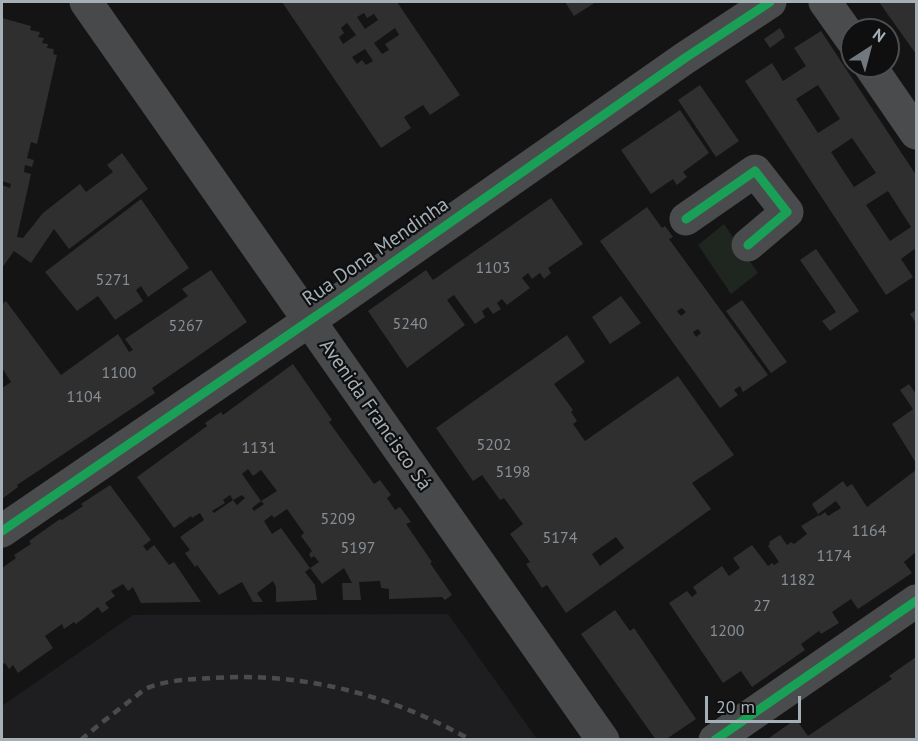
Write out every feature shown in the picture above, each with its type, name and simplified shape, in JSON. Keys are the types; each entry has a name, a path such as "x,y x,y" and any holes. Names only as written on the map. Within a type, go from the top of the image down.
{"main road":[{"name":"Avenida Francisco Sá","path":"86,2 603,740"}],"street":[{"name":"Rua Dona Mendinha","path":"2,531 685,58 770,2"},
{"path":"825,2 840,23"},
{"path":"878,78 916,133"},
{"path":"686,219 755,171 787,212 748,245"},
{"path":"715,740 916,601"}],"shaded area":[{"path":"724,224 758,273 731,294 698,245"},
{"path":"448,614 537,739 2,739 2,706 133,615"}],"building":[{"path":"282,2 397,2 460,95 430,115 423,105 404,117 411,128 381,148","holes":["364,13 367,18 374,14 378,20 365,29 357,17","347,23 356,35 343,44 339,37 344,33 341,28","395,28 399,35 385,44 389,50 382,54 374,43","365,49 373,61 366,65 362,60 357,64 352,57"]},
{"path":"565,2 596,2 574,16"},
{"path":"879,2 916,2 916,54 900,32 900,18 890,18"},
{"path":"2,18 31,26 30,30 40,32 38,37 44,38 42,43 48,44 47,48 54,49 53,54 57,55 37,144 31,142 27,158 34,160 32,167 25,165 24,172 31,174 17,237 23,238 43,213 80,184 86,192 113,172 107,165 122,153 148,189 69,249 54,229 31,263 14,251 2,268 2,185 10,188 11,184 2,181"},
{"path":"780,28 785,37 770,48 764,39"},
{"path":"821,31 840,60 840,78 852,78 916,175 916,248 901,259 913,277 886,295 745,81 772,63 783,81 806,66 794,48","holes":["818,85 840,119 818,133 796,99","852,138 876,173 854,187 831,152","888,191 911,227 890,241 866,205"]},
{"path":"700,85 739,141 716,157 678,100"},
{"path":"680,110 709,153 683,172 687,177 677,185 673,179 651,194 621,150"},
{"path":"551,198 583,244 548,268 551,273 544,279 540,273 532,279 528,273 522,278 530,288 507,305 502,299 497,303 501,309 493,314 488,307 482,311 485,317 475,324 454,295 447,300 465,325 407,368 368,311 426,270 433,280"},
{"path":"141,199 189,268 148,297 141,286 136,290 143,301 115,320 98,296 77,311 45,272"},
{"path":"647,207 662,228 665,226 673,237 669,239 768,375 743,392 740,386 734,390 738,395 720,408 600,241","holes":["682,308 686,312 681,316 677,311","698,329 701,333 696,337 693,332"]},
{"path":"816,249 859,311 830,331 822,321 836,312 800,260"},
{"path":"211,270 247,322 152,388 155,393 17,485 18,487 2,499 2,388 11,382 2,368 2,304 6,301 61,375 118,334 129,352 133,350 125,339 188,296 182,289"},
{"path":"621,296 641,323 610,344 592,317"},
{"path":"742,300 787,362 771,373 726,311"},
{"path":"916,310 916,323 910,314"},
{"path":"567,335 585,362 554,384 573,410 571,412 577,421 573,424 585,441 678,376 734,455 692,483 711,509 566,613 547,585 542,588 526,564 530,562 510,534 523,524 504,498 500,500 482,475 473,481 436,428","holes":["616,537 624,548 600,566 592,554"]},
{"path":"293,364 332,420 329,422 374,484 380,480 391,495 387,498 395,510 400,507 411,522 406,524 452,595 445,600 442,597 389,599 389,589 381,588 380,581 359,582 361,600 343,600 342,583 352,583 344,568 322,584 310,568 305,572 315,585 317,600 276,602 276,587 273,581 257,593 263,602 253,602 242,582 219,595 185,553 190,550 180,537 204,520 200,513 192,518 191,516 174,528 137,477 207,426 205,423 221,412 223,415","holes":["248,469 253,476 261,470 277,491 261,501 242,474","230,495 233,500 214,513 212,511 225,503 223,500","242,495 245,498 237,505 233,500","261,501 264,504 254,511 252,508","287,509 304,533 301,536 312,551 309,554 311,558 314,556 319,562 310,568 281,528 272,534 264,521 272,515 274,518"]},
{"path":"909,384 916,394 916,463 892,424 913,409 900,390"},
{"path":"916,470 916,552 904,562 912,573 858,609 851,599 832,612 839,623 821,634 819,631 801,644 805,650 752,687 741,671 723,683 669,603 687,591 692,597 697,593 693,587 722,566 729,576 740,568 733,558 752,545 768,566 779,562 768,546 769,542 780,535 787,545 791,542 794,544 807,534 801,526 825,512 828,516 841,508 836,501 818,514 812,504 843,481 847,487 852,484 867,507"},
{"path":"110,485 151,540 143,546 147,551 154,545 169,565 174,562 201,602 141,603 133,587 128,591 123,584 111,591 115,596 105,603 109,608 102,613 98,607 76,624 74,622 64,629 62,624 45,636 53,648 18,673 13,665 9,669 5,663 2,665 2,568 16,558 14,555 31,544 29,541 83,506 81,504"},
{"path":"615,610 630,631 634,628 696,719 665,740 656,740 581,634"},
{"path":"916,657 916,740 766,740 796,719 808,736 892,679 889,676"}],"railway":[{"path":"81,740 147,688 181,680 247,677 314,683 346,690 410,710 471,740"}],"cycle path":[{"path":"2,531 338,301 685,58 770,2"},
{"path":"686,219 755,171 787,212 748,245"},
{"path":"715,740 916,601"}]}
